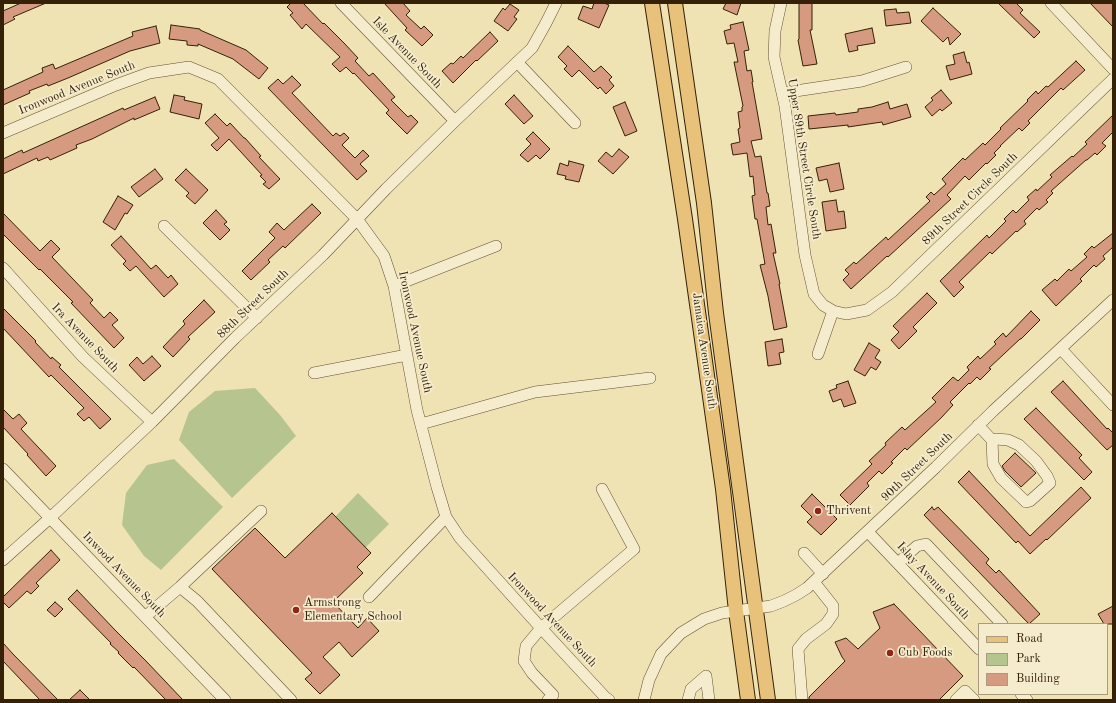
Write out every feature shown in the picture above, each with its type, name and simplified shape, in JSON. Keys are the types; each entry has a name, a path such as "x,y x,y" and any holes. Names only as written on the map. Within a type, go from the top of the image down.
{"main road":[{"name":"Jamaica Avenue South","path":"652,3 685,219 723,489 736,611 748,700"},
{"name":"Jamaica Avenue South","path":"675,3 704,203 716,313 768,700"}],"street":[{"name":"Isle Avenue South","path":"341,3 455,121"},
{"name":"88th Street South","path":"3,560 152,422 235,338 323,255 455,121 532,48 556,3"},
{"name":"Upper 89th Street Circle South","path":"780,3 775,31 774,57 785,106 806,255 814,294 823,305 833,311"},
{"path":"1051,3 1113,69"},
{"path":"517,62 575,123"},
{"name":"Ironwood Avenue South","path":"3,133 116,85 149,73 189,67 218,79 357,219 384,256 394,286 421,424 446,517 460,538 541,628 609,700"},
{"path":"782,93 862,81 906,67"},
{"name":"89th Street Circle South","path":"833,311 846,314 866,310 892,292 1113,80"},
{"path":"164,226 257,318"},
{"path":"394,286 496,246"},
{"name":"Ira Avenue South","path":"3,268 83,357 152,422"},
{"name":"90th Street South","path":"644,700 649,680 662,654 681,633 704,618 722,613 771,606 784,601 807,588 868,532 978,425 1113,300"},
{"path":"818,354 833,311"},
{"path":"1061,349 1113,405"},
{"path":"314,373 407,355"},
{"path":"421,424 535,392 650,378"},
{"path":"978,425 992,440 993,464 1001,478 1026,502 1030,501 1050,484 1047,476 1036,461 1019,445 1008,440 992,440"},
{"name":"Inwood Avenue South","path":"3,469 146,616 225,700"},
{"path":"548,700 553,695 532,672 524,660 526,646 541,628 634,549 602,489"},
{"path":"146,616 180,587 261,511"},
{"path":"369,597 446,517"},
{"name":"Islay Avenue South","path":"868,532 978,648"},
{"path":"898,563 917,546 926,544 1001,623"},
{"path":"804,553 823,574"},
{"path":"802,700 798,649 806,639 826,624 833,614 833,606 814,582"},
{"path":"180,587 197,601 291,700"},
{"path":"688,700 691,689 706,676 709,700"},
{"path":"956,700 965,691 974,700"}],"green space":[{"path":"255,388 280,415 296,436 232,498 179,440 189,412 215,391"},
{"path":"174,459 223,507 161,570 144,556 122,525 126,493 147,465"},
{"path":"358,493 389,524 365,548 335,517"}],"building":[{"path":"21,3 46,3 13,17 15,19 3,25 3,11"},
{"path":"291,3 303,3 358,58 355,61 369,76 373,73 395,97 391,100 408,117 411,115 418,122 407,134 386,113 389,110 354,73 353,74 346,67 340,72 332,64 340,57 306,24 302,29 290,15 293,13 287,7"},
{"path":"384,3 403,3 410,11 406,15 421,29 424,26 433,35 422,46 405,30 407,28"},
{"path":"594,3 604,3 609,5 599,28 578,19 583,6 592,9"},
{"path":"726,3 741,3 737,15 723,9"},
{"path":"799,3 812,3 812,30 810,30 817,64 803,66 798,40"},
{"path":"998,3 1016,3 1023,10 1020,13 1040,32 1034,38"},
{"path":"1090,3 1113,3 1113,27"},
{"path":"510,4 519,10 514,17 517,19 508,31 494,21 503,8 505,10"},
{"path":"933,8 961,34 950,45 948,37 943,42 921,21"},
{"path":"896,9 897,13 909,12 911,23 886,26 884,10"},
{"path":"743,22 749,50 744,51 747,71 751,70 762,139 751,141 755,157 761,156 770,206 766,207 768,225 771,224 776,253 773,253 787,327 774,330 768,296 760,265 765,264 757,219 755,219 752,196 755,195 753,176 750,177 747,153 733,155 731,144 740,142 738,112 742,111 743,106 734,62 738,62 734,43 727,44 724,31 731,29 730,25"},
{"path":"171,25 200,29 246,50 268,68 259,79 233,59 198,44 198,46 187,45 187,41 169,39"},
{"path":"156,26 160,43 130,51 48,86 47,84 29,91 30,93 3,105 3,90 43,72 42,68 53,64 55,69 133,36 132,32"},
{"path":"872,28 875,43 857,46 858,50 849,52 845,34"},
{"path":"490,32 498,41 453,83 442,71 451,63 453,64 461,56 463,58"},
{"path":"568,46 594,72 601,66 612,77 609,80 614,86 606,94 600,87 598,89 579,70 572,77 564,69 567,66 558,57"},
{"path":"964,52 967,63 969,62 972,74 950,80 946,66 955,64 953,55"},
{"path":"1076,61 1085,70 1063,90 1061,88 1028,121 1030,123 1022,131 1019,128 994,153 996,155 969,180 965,176 947,195 951,199 851,289 843,280 849,274 845,270 854,262 856,264 886,237 888,240 930,201 926,197 931,192 934,195 946,184 942,179 963,158 965,160 983,143 985,145 1036,91 1038,94 1046,86 1048,87"},
{"path":"292,76 301,85 292,93 333,136 336,133 340,136 344,133 349,138 342,145 355,158 363,150 369,156 360,164 367,171 357,180 268,88 278,79 283,84"},
{"path":"941,90 952,103 942,111 940,109 932,116 925,107 933,100 931,98"},
{"path":"174,95 185,97 184,100 202,104 199,119 170,112"},
{"path":"514,95 533,116 524,124 505,104"},
{"path":"155,97 160,109 134,120 134,118 92,139 76,145 77,148 50,160 48,157 38,161 37,158 3,174 3,159 22,150 23,153 123,108 124,110"},
{"path":"625,102 637,131 625,136 613,107"},
{"path":"888,102 890,109 907,104 911,117 883,125 882,122 848,127 848,125 809,129 808,116 835,113 836,115 858,112 858,109 872,107"},
{"path":"215,114 227,126 230,123 245,138 261,156 259,157 280,179 269,189 263,184 266,182 260,176 262,175 229,139 217,151 211,145 219,138 205,123"},
{"path":"1113,115 1113,132 1102,143 1106,146 1097,155 1095,153 1086,160 1051,191 1053,193 1046,200 1048,202 1039,210 1037,208 1024,221 1026,224 1017,232 1016,231 992,254 990,252 959,282 964,287 954,297 940,281 987,235 989,238 1006,221 1004,219 1013,210 1016,213 1029,200 1027,197 1036,189 1037,191 1052,177 1050,175 1087,144 1085,142"},
{"path":"533,132 550,149 540,159 536,155 528,162 520,155 531,144 526,139"},
{"path":"619,149 629,157 613,174 598,161 606,152 612,157"},
{"path":"569,161 584,165 579,182 565,179 566,176 557,174 560,163 568,166"},
{"path":"839,163 844,189 830,192 827,179 819,181 816,168"},
{"path":"155,169 163,179 139,197 131,187"},
{"path":"186,169 208,190 195,204 186,196 189,193 175,180"},
{"path":"118,196 133,205 127,214 125,213 115,230 103,222"},
{"path":"836,200 838,212 844,211 846,228 826,231 822,202"},
{"path":"312,204 321,213 285,248 283,246 268,260 270,262 251,280 242,271 275,238 269,232 277,223 284,230"},
{"path":"216,210 227,222 224,224 230,230 220,240 203,223"},
{"path":"3,213 40,251 51,240 60,249 52,257 93,300 90,303 104,318 110,312 118,320 112,325 124,338 114,348 71,303 73,302 3,234"},
{"path":"1113,233 1113,247 1103,256 1105,259 1096,267 1094,265 1080,279 1082,281 1056,306 1042,290 1055,279 1057,281 1069,269 1071,271 1087,257 1084,254 1092,246 1094,248"},
{"path":"121,236 151,269 156,265 168,278 171,275 178,284 164,297 136,266 130,271 123,264 126,261 111,245"},
{"path":"927,293 937,303 913,327 917,331 899,349 891,340 899,332 893,326"},
{"path":"204,300 215,312 188,337 190,339 173,357 163,347 185,324 183,321"},
{"path":"3,308 36,341 35,342 51,359 52,357 61,365 59,367 111,419 100,429 89,417 84,421 77,414 84,408 51,375 49,377 3,328"},
{"path":"1031,311 1040,320 989,368 991,369 980,380 977,377 970,384 969,383 950,402 953,405 942,417 907,450 905,448 891,462 893,463 882,474 879,471 867,483 869,486 850,505 840,495 872,464 869,461 886,445 885,443 902,427 905,430 936,402 932,398 953,377 958,381 969,370 967,367 978,356 980,359 996,344 994,342 1003,333 1006,337"},
{"path":"782,339 784,352 779,353 781,364 768,366 765,342"},
{"path":"869,343 880,350 875,358 881,362 876,370 871,367 865,376 854,370"},
{"path":"152,356 161,366 144,381 129,365 137,357 143,364"},
{"path":"848,381 856,403 844,407 841,399 833,402 829,391 837,388 836,385"},
{"path":"1063,381 1107,429 1108,428 1113,433 1113,445 1107,450 1051,392"},
{"path":"1036,408 1082,455 1079,458 1092,472 1084,480 1024,419"},
{"path":"3,409 13,419 19,414 27,423 21,429 56,466 46,476 3,427"},
{"path":"1015,453 1036,473 1021,487 1002,466"},
{"path":"969,471 1030,536 1081,487 1091,498 1030,554 1018,541 1016,543 958,482"},
{"name":"Thrivent","path":"812,494 837,519 821,535 807,522 812,517 801,506"},
{"path":"932,507 934,510 938,507 989,559 986,563 996,573 999,570 1040,614 1030,623 1028,623 924,515"},
{"name":"Armstrong Elementary School","path":"332,513 371,553 357,567 363,573 333,602 358,628 367,618 379,631 352,657 339,642 323,657 340,675 320,694 305,679 312,673 212,569 255,528 285,558"},
{"path":"51,550 60,560 36,583 39,586 31,594 27,591 9,608 3,602 3,597"},
{"path":"77,590 183,700 166,700 118,653 119,652 110,644 111,643 68,599"},
{"path":"55,602 63,609 55,617 47,610"},
{"name":"Cub Foods","path":"894,604 963,676 939,700 809,700 809,697 845,661 835,642 846,638 858,649 880,628 873,612"},
{"path":"1113,606 1113,624 1103,623 1098,614"},
{"path":"3,643 58,700 40,700 3,661"},
{"path":"80,690 90,700 69,700"}],"place":[{"name":"Thrivent","path":"818,511"},
{"name":"Armstrong Elementary School","path":"296,610"},
{"name":"Cub Foods","path":"890,653"}]}
